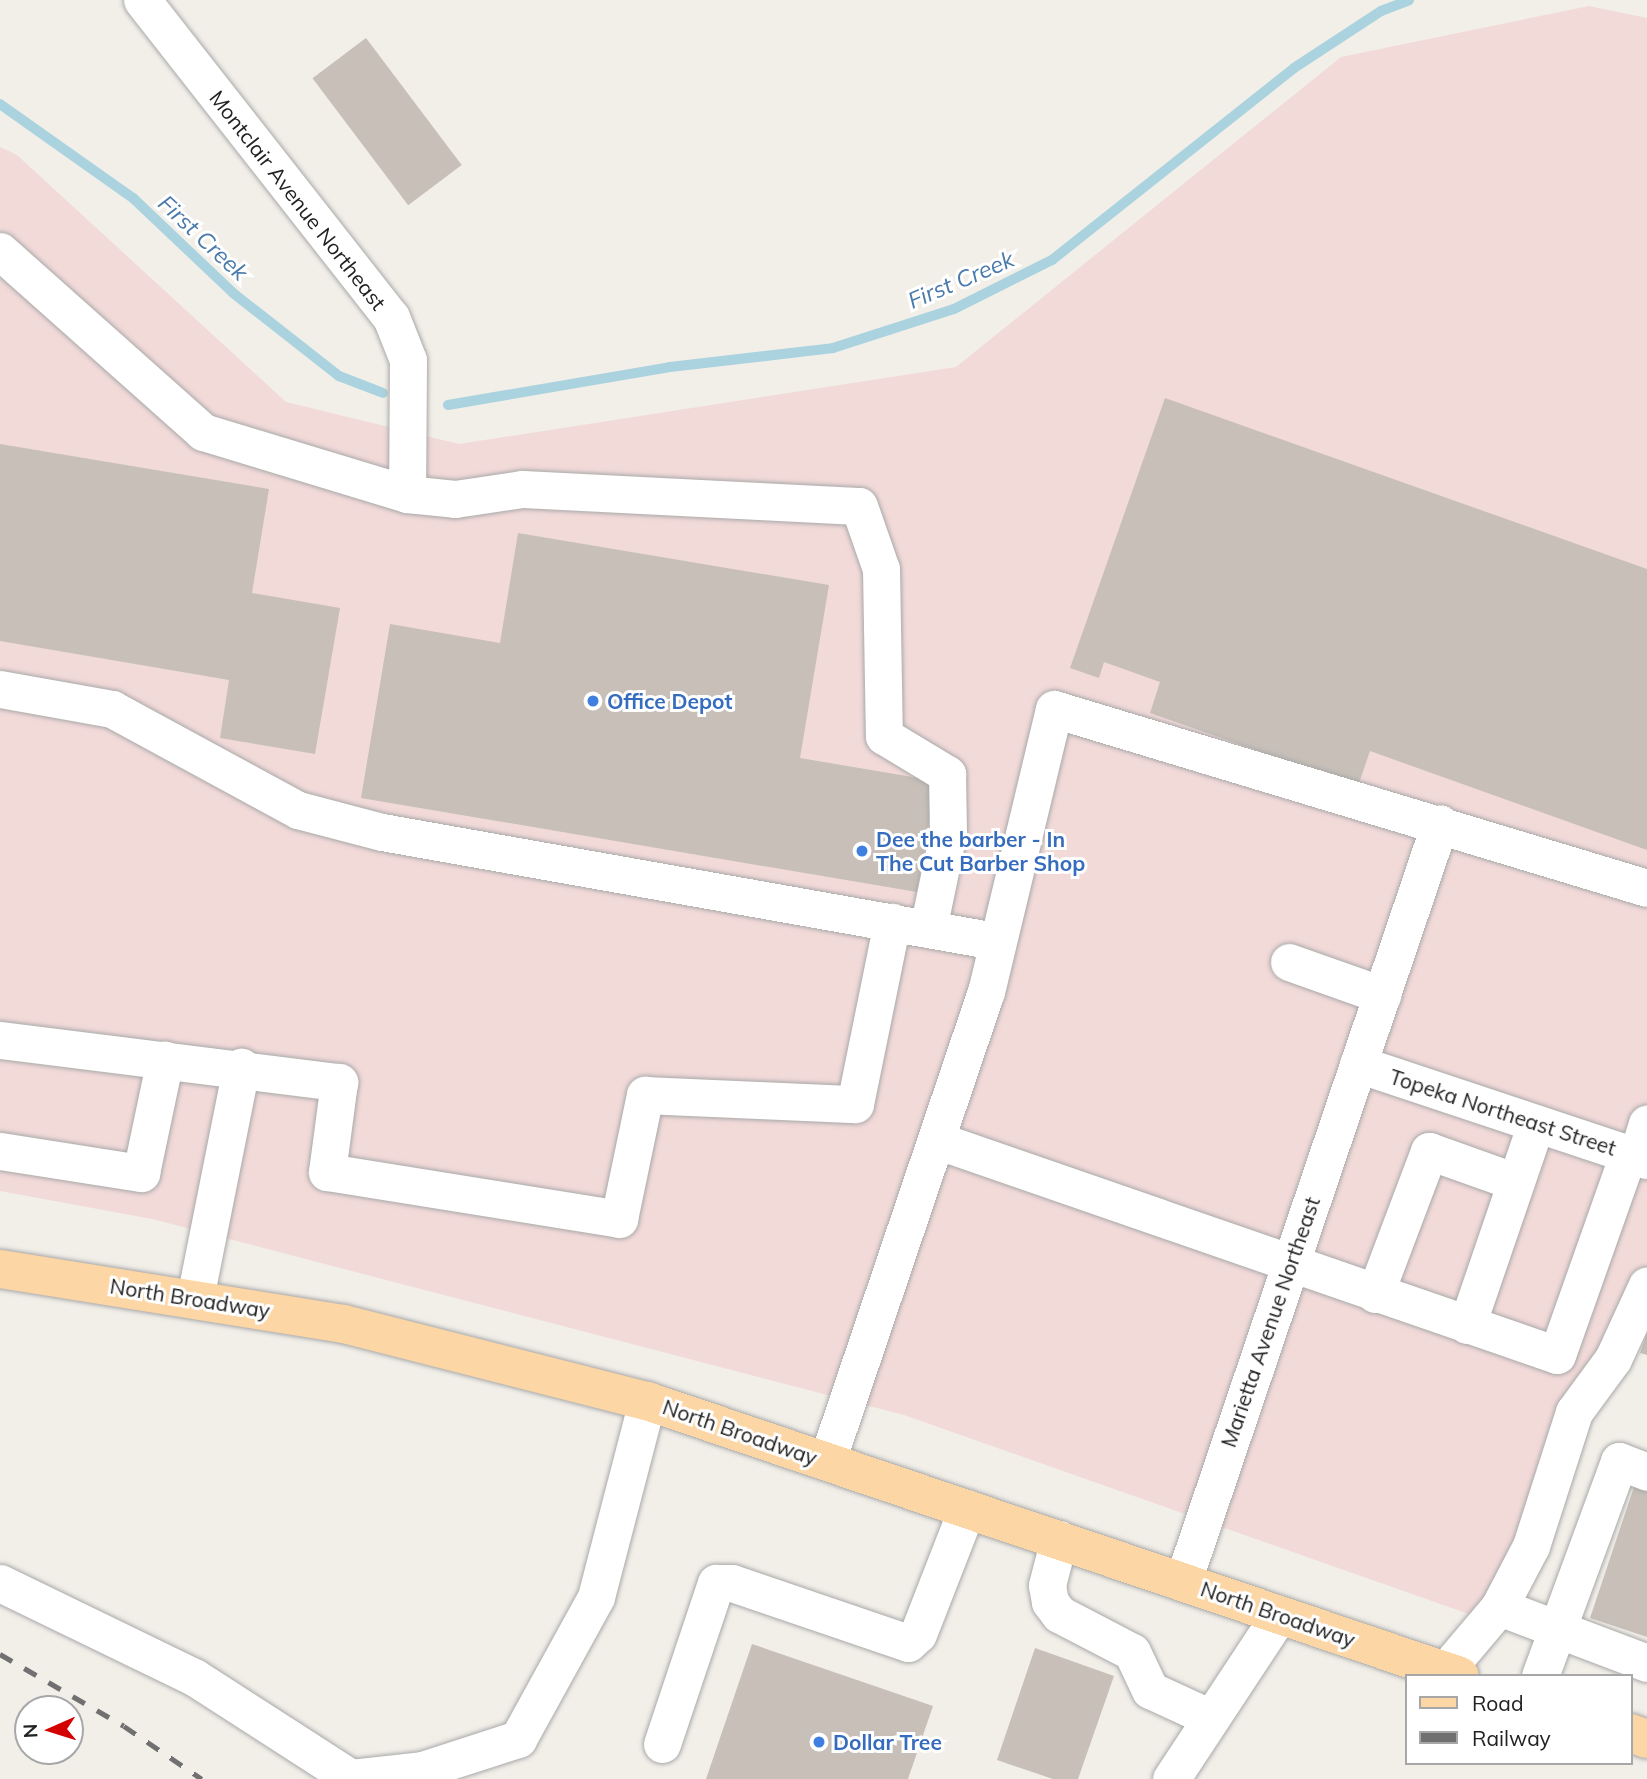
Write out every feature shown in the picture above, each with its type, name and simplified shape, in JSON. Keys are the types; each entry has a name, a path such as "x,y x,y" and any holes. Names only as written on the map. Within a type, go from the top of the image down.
{"main road":[{"name":"North Broadway","path":"0,1269 195,1298 344,1324 647,1401 1452,1673"}],"street":[{"name":"Montclair Avenue Northeast","path":"142,0 391,317 408,360 407,477"},
{"path":"0,251 203,432 407,477 455,499 522,489 859,506 881,569 884,736 947,774 948,833 928,929"},
{"path":"0,690 112,709 298,810 382,832 995,941"},
{"path":"827,1461 986,992 995,941 1054,709 1440,823 1647,888"},
{"name":"Marietta Avenue Northeast","path":"1182,1581 1440,823"},
{"path":"0,1040 241,1067 339,1082 327,1172 619,1219 645,1094 855,1104 892,922"},
{"path":"1289,962 1382,995"},
{"path":"0,1151 141,1173 165,1059"},
{"name":"Topeka Northeast Street","path":"1358,1064 1536,1123 1640,1149"},
{"path":"195,1298 241,1067"},
{"path":"1467,1325 1536,1123"},
{"path":"936,1140 1290,1266 1557,1355 1640,1149"},
{"path":"1375,1294 1429,1151 1516,1182"},
{"path":"1452,1673 1499,1607 1531,1546 1574,1412 1613,1359 1647,1285"},
{"path":"0,1583 194,1677 351,1778 422,1770 518,1738 596,1597 647,1401"},
{"path":"1541,1674 1619,1461 1647,1472"},
{"path":"662,1744 716,1583 732,1583 908,1643 918,1634 967,1508"},
{"path":"1059,1539 1047,1585 1049,1602 1073,1624 1132,1652 1150,1690 1211,1718"},
{"path":"1499,1607 1556,1631 1647,1663"},
{"path":"1171,1779 1279,1615"}],"shaded area":[{"path":"1589,6 1647,18 1647,1268 1483,1619 904,1415 152,1219 0,1191 0,147 17,155 286,402 459,444 956,367 1341,57"}],"building":[{"path":"366,38 462,165 408,205 312,78"},
{"path":"1165,398 1647,569 1647,850 1370,751 1358,786 1150,713 1160,682 1104,662 1099,678 1070,668"},
{"path":"0,444 269,489 252,593 340,608 315,754 220,738 229,680 0,641"},
{"name":"Office Depot","path":"518,533 829,585 800,758 936,781 917,892 361,798 390,624 500,643"},
{"path":"1647,1333 1647,1355 1640,1353"},
{"path":"1636,1481 1647,1485 1647,1637 1590,1618"},
{"name":"Dollar Tree","path":"752,1644 933,1706 908,1779 706,1779"},
{"path":"1035,1648 1114,1676 1078,1779 1053,1779 997,1760"}],"waterway":[{"name":"First Creek","path":"448,405 670,367 833,348 954,309 1052,260 1294,68 1381,11 1409,0"},
{"name":"First Creek","path":"0,104 133,198 233,293 339,376 383,393"}],"railway":[{"path":"0,1654 124,1726 202,1779"}],"place":[{"name":"Office Depot","path":"593,701"},
{"name":"Dee the barber - In The Cut Barber Shop","path":"862,851"},
{"name":"Dollar Tree","path":"819,1742"}]}
